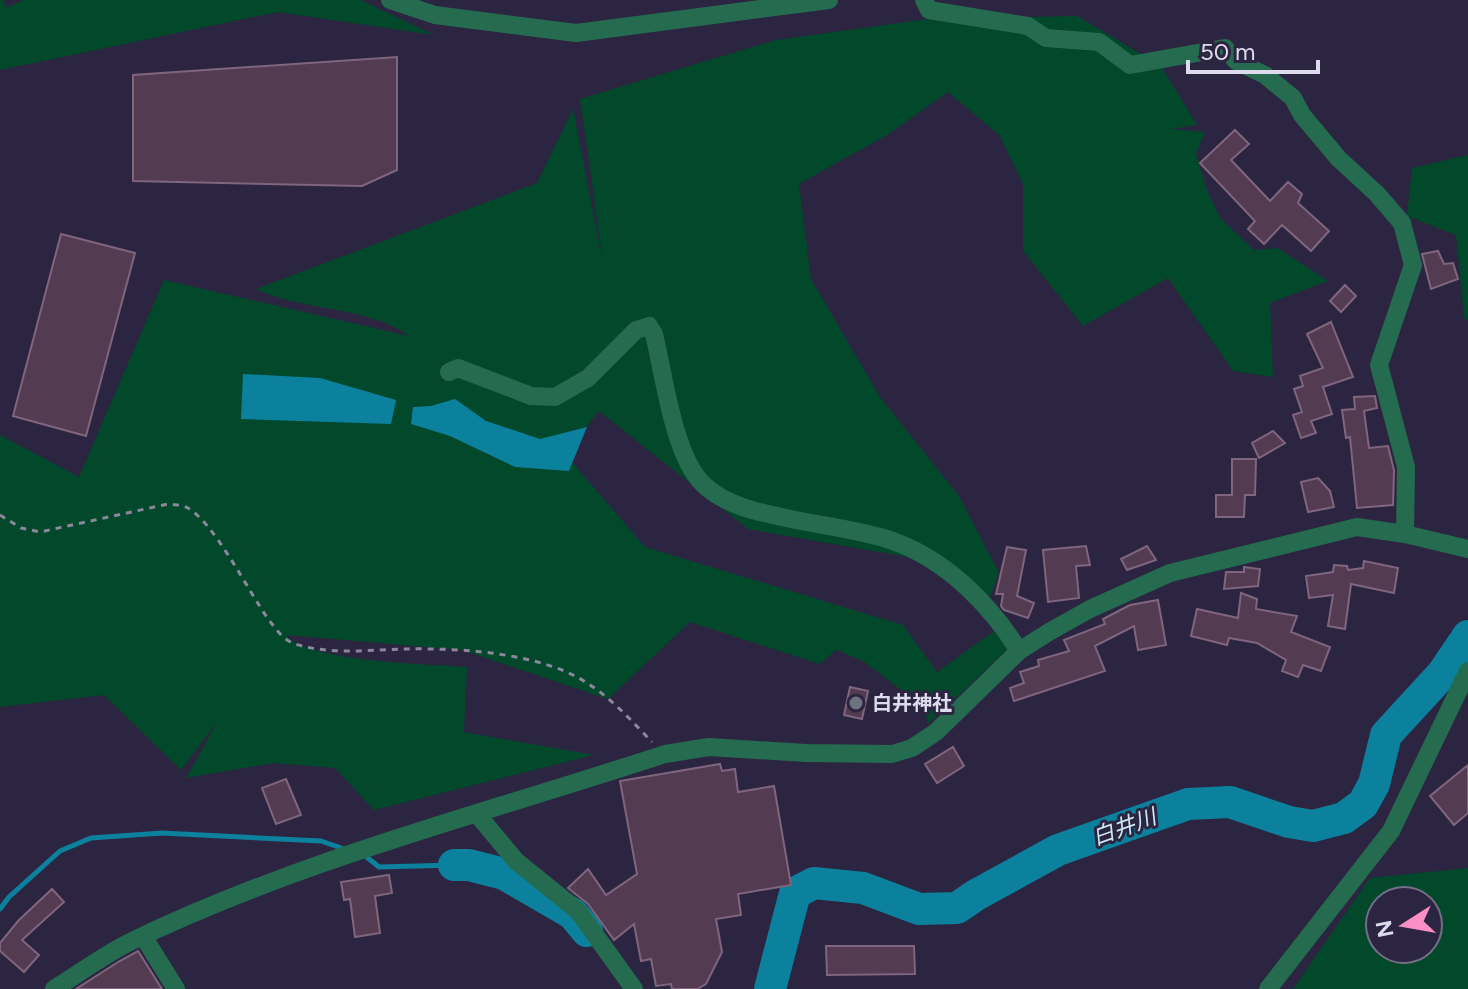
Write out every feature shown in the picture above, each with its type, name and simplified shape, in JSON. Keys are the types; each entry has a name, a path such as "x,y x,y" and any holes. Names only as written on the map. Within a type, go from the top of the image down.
{"street":[{"path":"390,0 435,15 576,33 829,0"},
{"path":"924,0 929,10 1028,26 1046,38 1099,42 1130,65 1225,48 1236,61 1265,75 1293,98 1302,115 1338,158 1377,194 1402,223 1406,237 1413,265 1379,365 1406,467 1405,534"},
{"path":"449,372 458,368 531,396 555,397 588,378 636,330 649,326 654,334 682,453 702,483 726,500 765,513 891,540 920,553 954,576 1002,623 1019,651"},
{"path":"54,989 130,942 252,888 377,844 665,754 709,747 866,754 892,754 912,748 936,732 1019,651 1090,609 1170,573 1357,527 1405,534 1468,549"},
{"path":"1268,989 1391,831 1468,671"},
{"path":"477,814 516,861 578,911 634,989"},
{"path":"143,936 176,989"}],"path":[{"path":"0,515 21,528 40,532 168,504 184,506 204,523 259,607 280,635 293,644 337,651 446,648 531,661 574,675 614,704 665,754"}],"green space":[{"path":"0,0 6,7 25,0 361,0 434,35 278,12 0,70"},
{"path":"1077,16 1161,66 1197,125 1171,129 1205,132 1196,154 1220,218 1254,250 1278,248 1328,281 1270,303 1273,377 1233,371 1168,278 1083,326 1023,251 1023,184 1000,136 948,92 887,135 799,184 811,279 880,397 959,496 999,573 987,604 954,576 908,557 748,529 599,411 565,454 645,547 903,625 937,672 993,632 1011,646 928,724 920,694 901,690 863,661 836,650 820,664 690,622 608,699 462,650 286,635 318,651 343,656 467,667 464,732 594,755 374,810 335,768 274,763 186,778 218,721 181,770 104,695 0,707 0,435 79,477 164,280 409,336 374,319 294,302 256,289 537,183 573,109 603,262 580,99 776,40 928,19"},
{"path":"1468,155 1468,320 1464,318 1456,235 1407,216 1412,168"},
{"path":"1468,868 1468,989 1293,989 1364,887 1364,965 1444,965 1444,885 1365,885 1370,878"}],"water":[{"path":"243,374 320,378 396,400 391,424 241,419"},
{"path":"455,399 486,421 540,439 587,427 569,471 515,467 450,436 411,424 413,407"}],"building":[{"path":"397,57 397,170 362,186 133,181 133,75"},
{"path":"1235,130 1249,144 1231,160 1270,201 1288,182 1302,194 1298,203 1329,231 1311,251 1282,225 1264,244 1248,229 1255,221 1200,163"},
{"path":"61,234 135,253 86,436 13,416"},
{"path":"1438,251 1444,264 1453,263 1458,279 1431,289 1422,254"},
{"path":"1345,285 1356,296 1341,312 1330,301"},
{"path":"1331,322 1353,377 1323,387 1332,414 1311,421 1316,433 1301,438 1293,415 1302,412 1294,389 1303,386 1300,376 1323,368 1307,334"},
{"path":"1375,396 1377,408 1364,411 1369,448 1388,446 1394,470 1393,505 1357,508 1350,437 1346,438 1342,410 1355,409 1354,397"},
{"path":"1273,431 1285,443 1259,458 1252,443"},
{"path":"1232,459 1256,459 1255,495 1245,495 1244,517 1216,517 1216,495 1232,495"},
{"path":"1318,478 1330,491 1334,507 1308,512 1301,482"},
{"path":"1086,546 1090,565 1076,566 1079,598 1048,602 1043,550"},
{"path":"1147,546 1156,560 1127,570 1121,559"},
{"path":"1007,547 1026,550 1017,596 1034,603 1028,618 1004,610 1001,606 1003,594 996,594"},
{"path":"1364,561 1398,568 1394,593 1351,584 1345,629 1328,626 1333,595 1309,598 1306,576 1333,572 1334,565 1347,566 1348,570 1363,568"},
{"path":"1244,567 1260,569 1258,586 1224,589 1226,572 1244,572"},
{"path":"1241,593 1257,599 1256,609 1297,616 1291,632 1330,647 1321,671 1303,665 1298,677 1282,671 1286,660 1257,643 1229,638 1227,645 1191,636 1197,609 1238,618"},
{"path":"1158,600 1166,645 1138,650 1134,626 1095,646 1105,671 1014,701 1010,688 1024,683 1020,672 1039,666 1038,660 1069,651 1064,640 1105,624 1103,619 1130,605"},
{"name":"白井神社","path":"850,687 868,691 862,719 844,715"},
{"path":"953,747 964,766 937,783 925,764"},
{"path":"720,764 722,771 735,769 738,792 774,786 791,885 738,894 741,915 716,919 722,952 706,984 697,989 672,989 671,984 656,986 651,959 641,961 634,924 614,940 588,904 568,888 588,869 606,895 637,874 620,781"},
{"path":"1468,765 1468,813 1454,825 1430,796"},
{"path":"286,779 301,815 276,824 262,788"},
{"path":"389,875 392,893 375,896 380,933 355,937 350,899 344,900 341,882"},
{"path":"52,889 64,902 22,940 39,955 24,972 0,951 0,943"},
{"path":"826,946 914,946 915,974 827,975"},
{"path":"138,951 162,989 76,989 118,962"}],"waterway":[{"name":"白井川","path":"770,989 795,893 814,883 863,888 919,909 957,908 1058,850 1188,804 1230,802 1289,822 1313,826 1344,818 1363,804 1374,784 1386,735 1443,673 1468,636"},
{"path":"0,909 60,851 91,838 162,833 321,841 347,850"},
{"path":"364,855 379,867 454,865"},
{"name":"白井川","path":"454,865 469,865 504,874 573,914 587,931"}],"place":[{"name":"白井神社","path":"856,703"}]}
